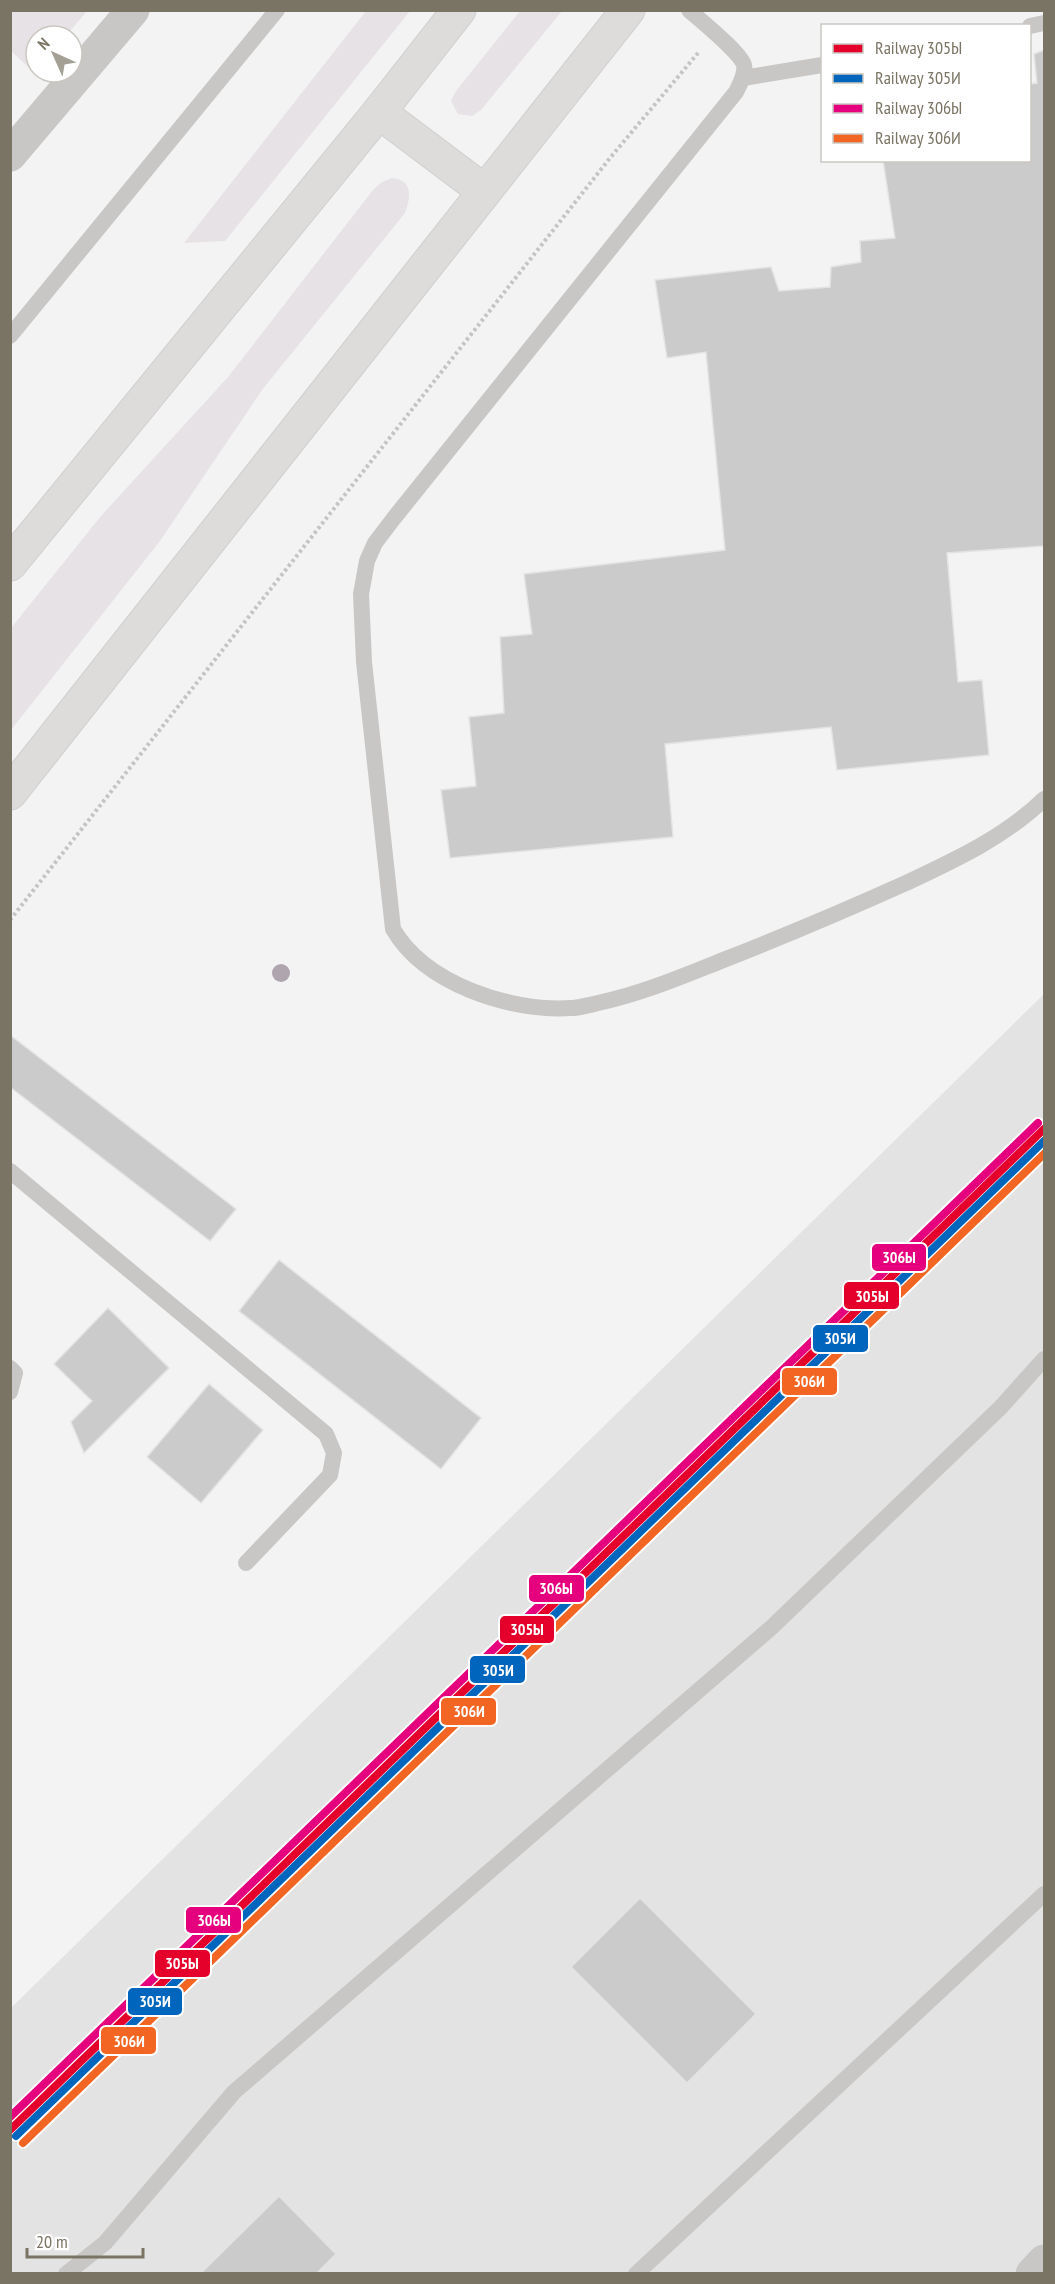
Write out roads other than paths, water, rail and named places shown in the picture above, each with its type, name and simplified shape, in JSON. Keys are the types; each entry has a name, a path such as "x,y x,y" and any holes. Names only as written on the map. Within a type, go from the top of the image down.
{"highway":[{"path":"10,564 459,10"},
{"path":"10,793 628,10"},
{"path":"378,112 484,191"}],"street":[{"path":"10,155 132,10"},
{"path":"1032,2274 1044,2261"}],"lane":[{"path":"10,336 277,10"},
{"path":"689,10 735,53 744,65 743,78 722,110 394,518 375,543 367,561 361,594 364,662 393,929 402,944 424,964 471,991 520,1005 572,1008 635,995 829,918 962,857 1023,820 1044,799"},
{"path":"743,78 821,65"},
{"path":"10,1171 326,1434 334,1453 330,1475 246,1563"},
{"path":"66,2274 105,2243 234,2092 772,1627 1001,1407 1044,1359"},
{"path":"10,1368 15,1373 10,1392"},
{"path":"636,2274 1044,1894"}],"rail line":[{"name":"306Ы","path":"10,2117 1038,1123"},
{"name":"305Ы","path":"10,2130 1044,1129"},
{"name":"305И","path":"16,2136 1044,1141"},
{"name":"306И","path":"23,2143 1044,1154"}]}
